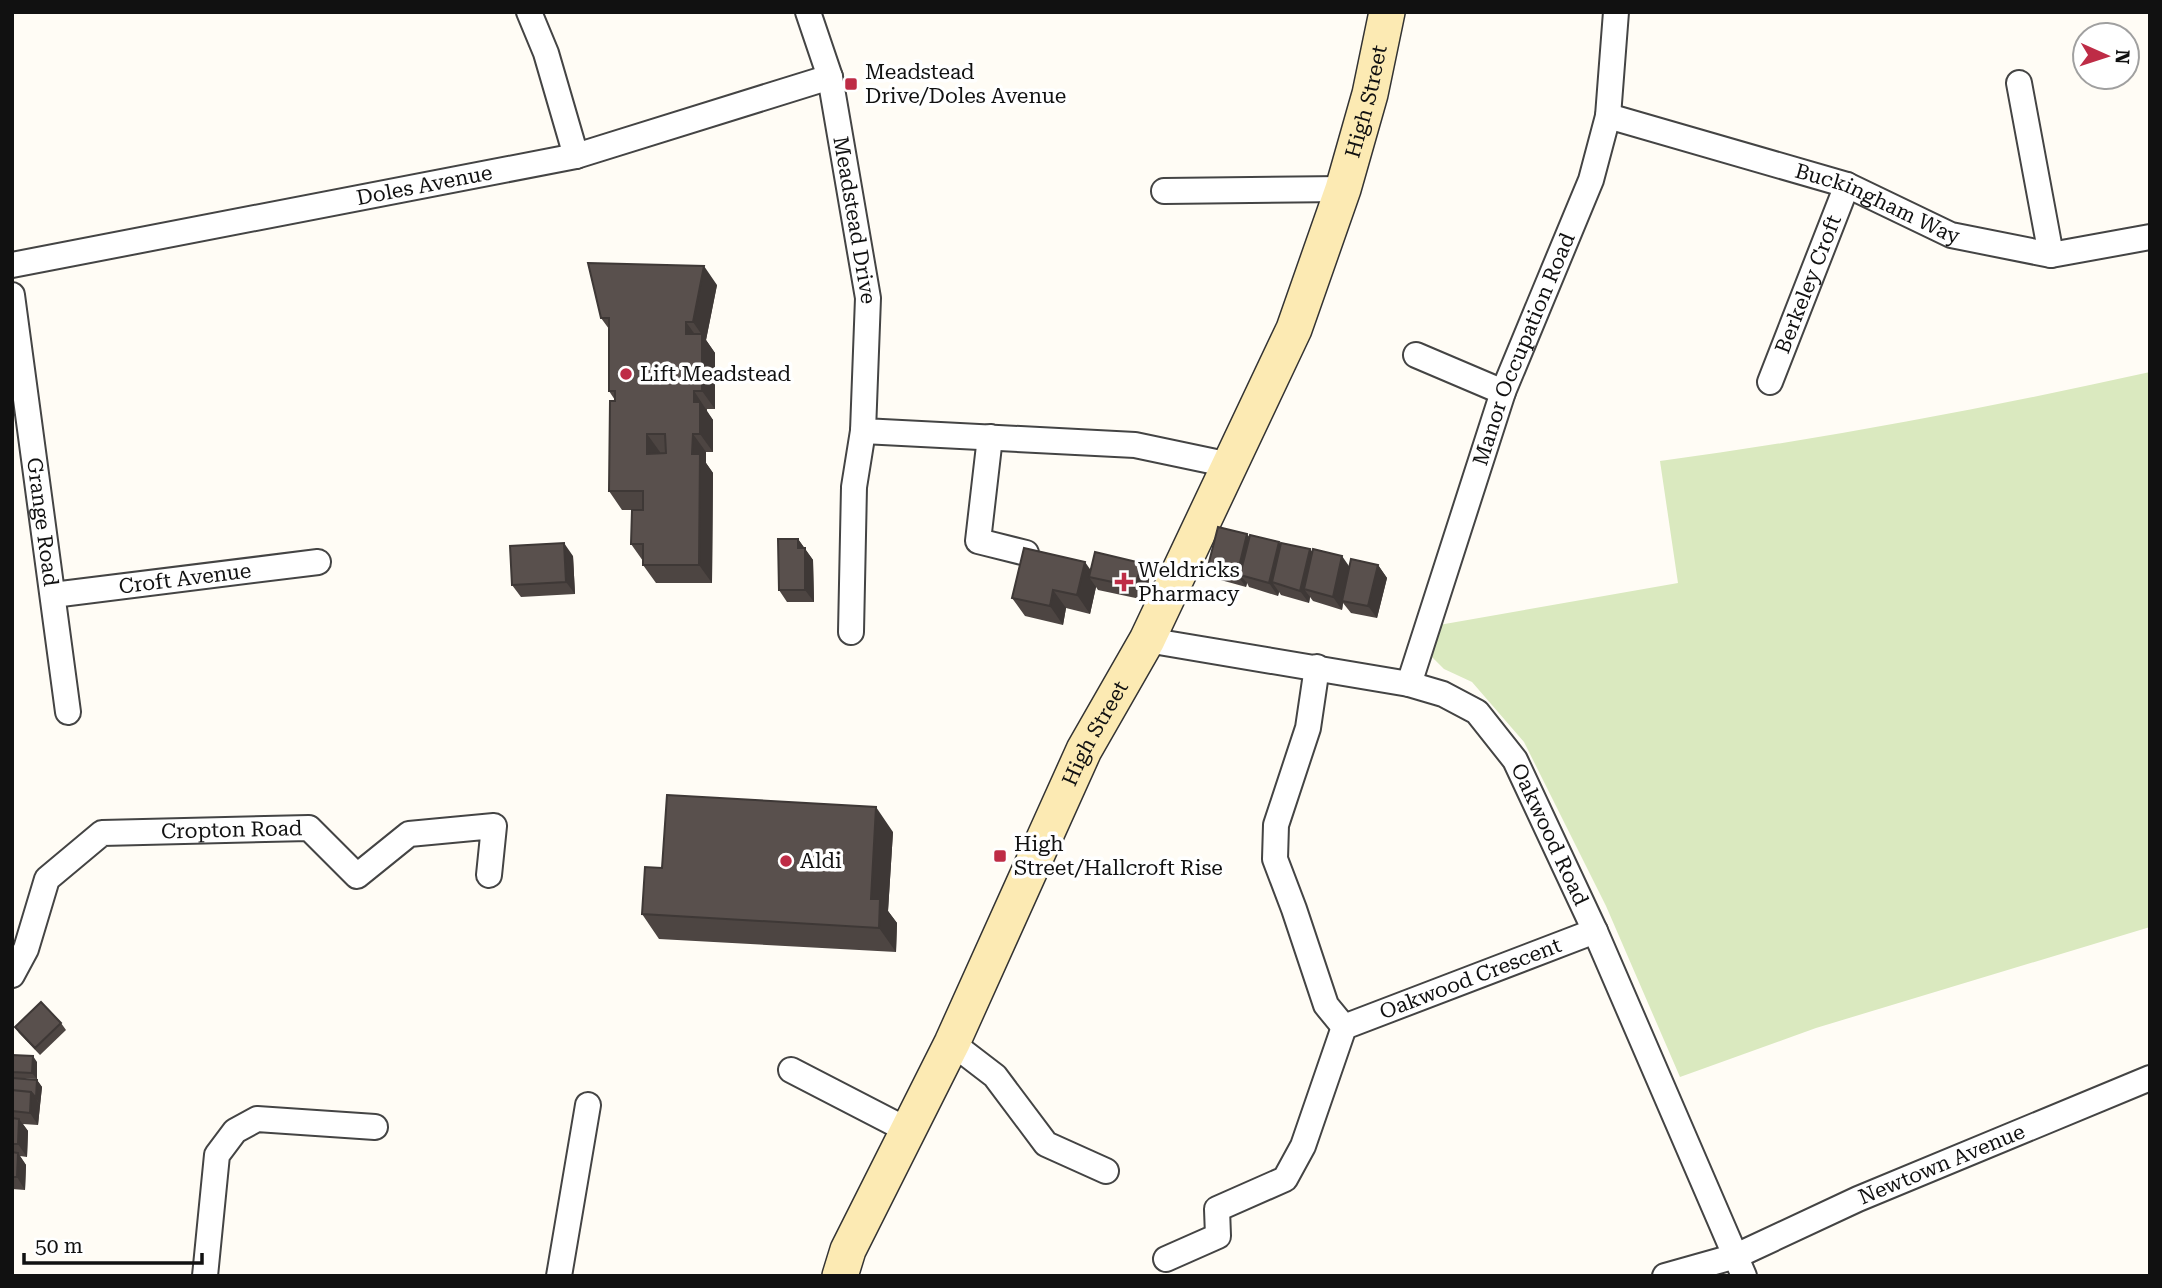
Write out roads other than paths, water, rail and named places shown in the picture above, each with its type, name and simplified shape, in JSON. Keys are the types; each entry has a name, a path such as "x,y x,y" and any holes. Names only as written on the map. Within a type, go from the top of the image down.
{"main road":[{"name":"High Street","path":"840,1276 848,1250 953,1043 1084,750 1147,640 1294,329 1343,189 1370,94 1387,12"}],"street":[{"path":"529,12 547,53 576,156"},
{"name":"Meadstead Drive","path":"808,12 830,77 867,298 863,431 854,487 851,632"},
{"name":"Manor Occupation Road","path":"1409,684 1503,392 1591,180 1608,116 1615,12"},
{"name":"Doles Avenue","path":"12,265 576,156 830,77"},
{"path":"2019,83 2051,255"},
{"name":"Buckingham Way","path":"1608,116 1847,185 1951,235 2051,255 2150,237"},
{"name":"Berkeley Croft","path":"1770,382 1847,185"},
{"path":"1164,191 1343,189"},
{"name":"Grange Road","path":"12,295 14,332 68,712"},
{"path":"1416,355 1503,392"},
{"path":"863,431 1135,445 1230,465"},
{"path":"990,437 978,541 1027,553"},
{"name":"Croft Avenue","path":"53,595 318,562"},
{"name":"Oakwood Road","path":"1147,640 1409,684 1443,694 1477,712 1515,760 1595,931 1740,1266"},
{"path":"1166,1258 1218,1236 1217,1209 1285,1180 1303,1146 1344,1027 1326,1005 1275,859 1276,825 1308,727 1317,667"},
{"name":"Cropton Road","path":"12,975 26,949 47,879 102,832 309,828 357,876 409,834 494,826 489,875"},
{"name":"Oakwood Crescent","path":"1344,1027 1595,931"},
{"path":"953,1043 995,1076 1046,1144 1106,1171"},
{"path":"791,1070 909,1131"},
{"name":"Newtown Avenue","path":"1665,1276 1740,1266 1858,1199 2150,1078"},
{"path":"559,1276 587,1105"},
{"path":"205,1276 216,1155 235,1131 257,1118 375,1128"}],"place":[{"name":"Meadstead Drive/Doles Avenue","path":"851,84"},
{"name":"Lift Meadstead","path":"626,374"},
{"name":"Weldricks Pharmacy","path":"1124,582"},
{"name":"High Street/Hallcroft Rise","path":"1000,856"},
{"name":"Aldi","path":"786,861"}]}
